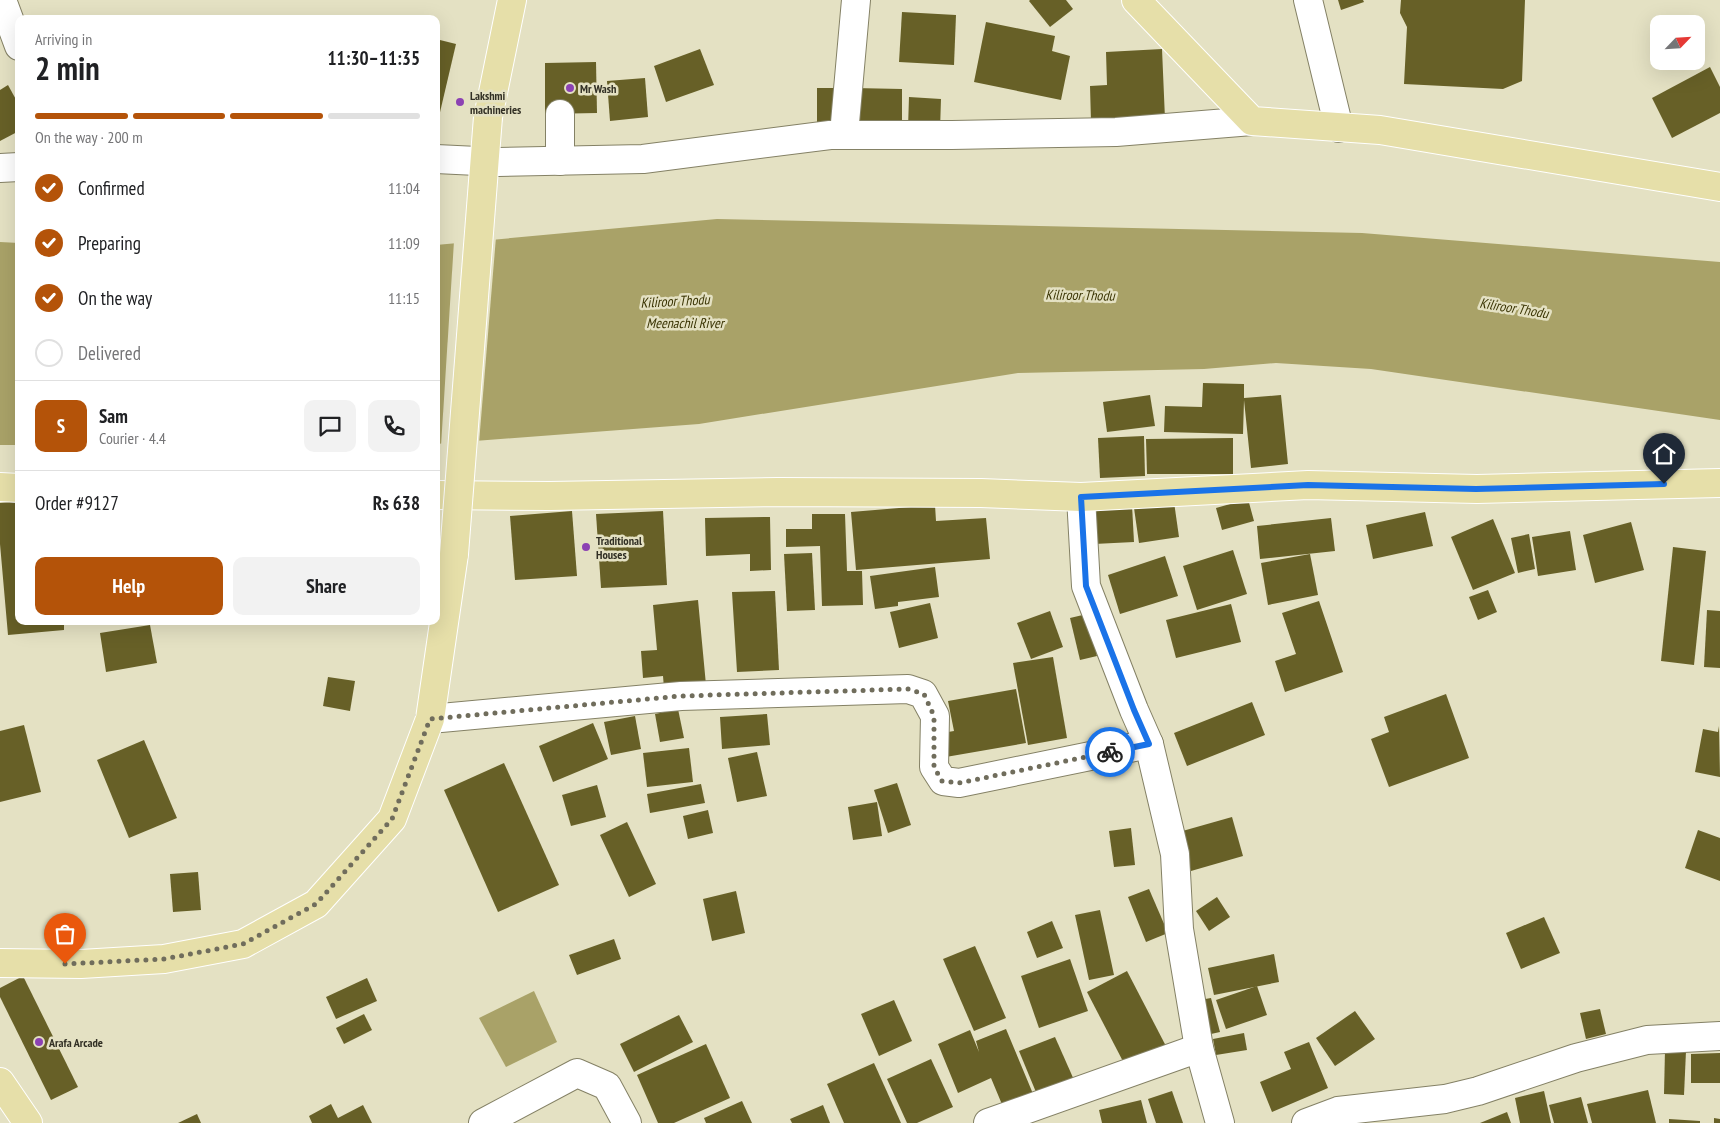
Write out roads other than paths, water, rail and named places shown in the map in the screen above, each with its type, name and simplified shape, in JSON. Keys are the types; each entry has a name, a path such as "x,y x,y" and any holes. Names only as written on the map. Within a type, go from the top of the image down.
{"main road":[{"path":"0,963 81,964 164,959 243,944 316,904 392,819 430,719 454,554 488,117 512,0"},
{"path":"1136,0 1252,121 1380,130 1720,187"},
{"path":"440,495 550,496 788,492 981,493 1081,497 1308,485 1476,489 1720,483"},
{"path":"0,488 15,488"},
{"path":"0,1082 25,1121"}],"street":[{"path":"2,0 15,35"},
{"path":"844,134 856,0"},
{"path":"1308,0 1339,128"},
{"path":"560,114 560,161"},
{"path":"440,159 498,162 643,159 844,134 952,135 1116,132 1252,121"},
{"path":"0,168 15,167"},
{"path":"1081,497 1086,586 1149,744 1176,854 1180,930 1199,1048 1220,1123"},
{"path":"430,719 681,696 908,689 924,694 934,716 934,767 942,781 959,783 1149,744"},
{"path":"1306,1123 1338,1111 1445,1099 1478,1091 1576,1058 1647,1040 1720,1036"},
{"path":"988,1123 1199,1048"},
{"path":"483,1123 576,1072 607,1086 627,1123"}],"place":[{"name":"Mr Wash","path":"570,88"},
{"name":"Lakshmi machineries","path":"460,102"},
{"name":"Traditional Houses","path":"586,547"},
{"name":"Arafa Arcade","path":"39,1042"}],"water label":[{"name":"Kiliroor Thodu","path":"1080,295"},
{"name":"Kiliroor Thodu","path":"675,301"},
{"name":"Kiliroor Thodu","path":"1514,308"},
{"name":"Meenachil River","path":"685,323"}]}
